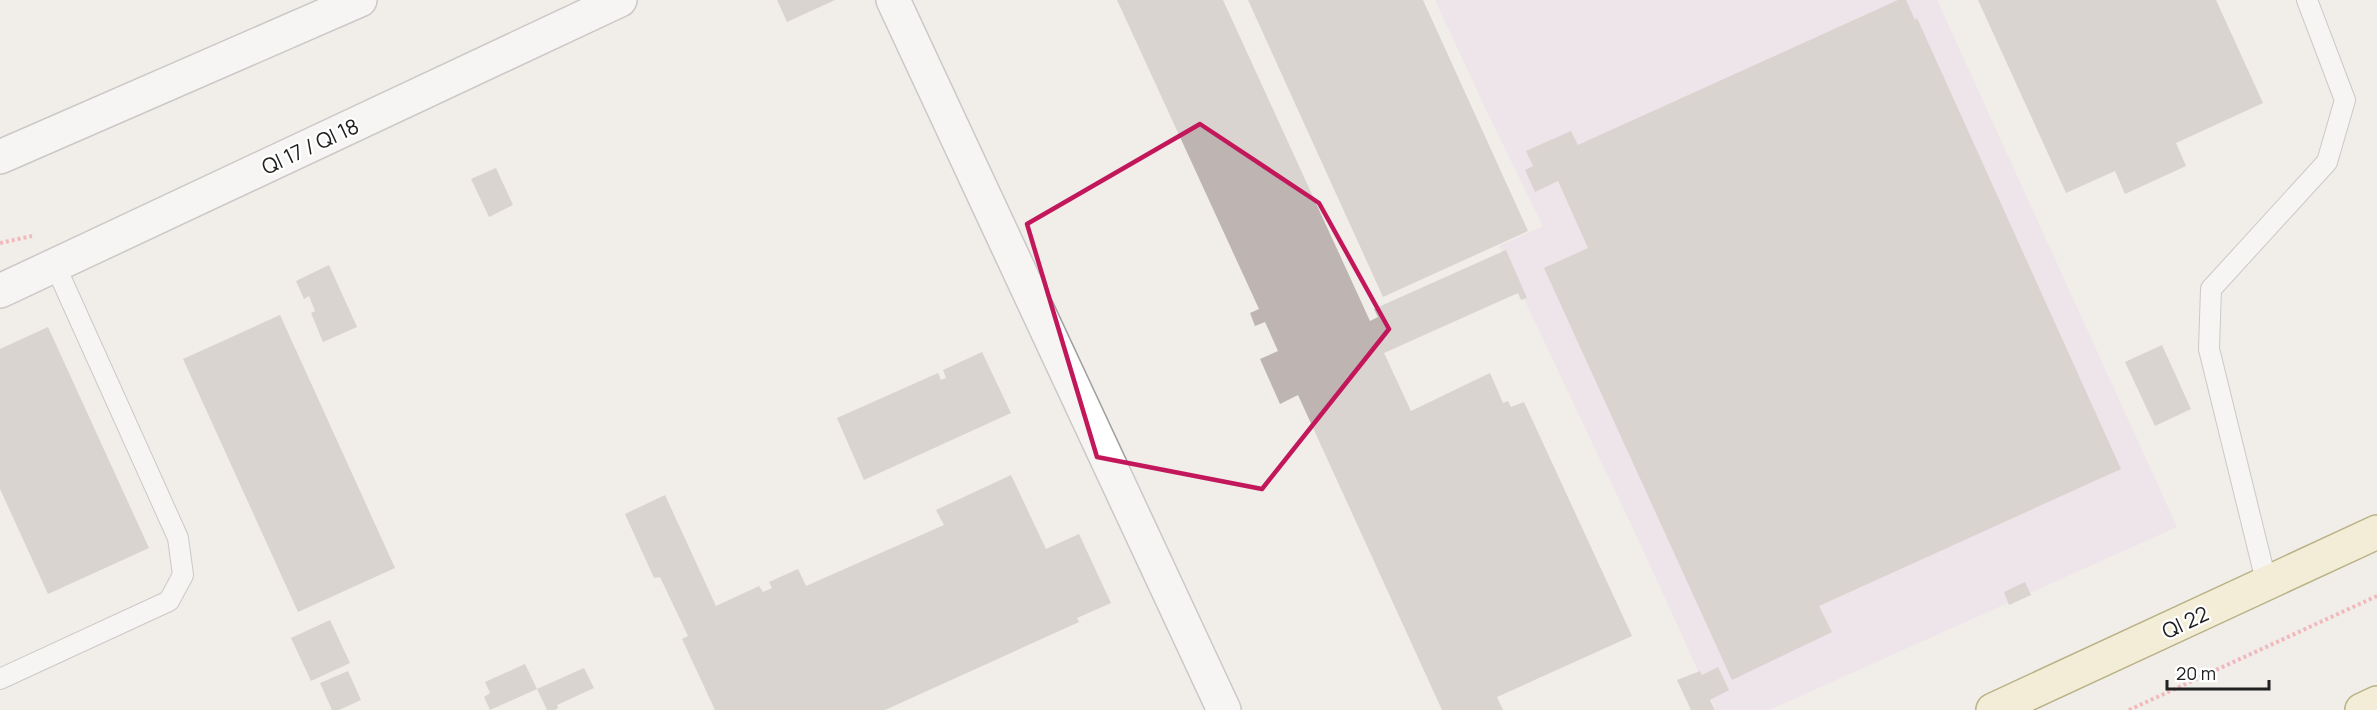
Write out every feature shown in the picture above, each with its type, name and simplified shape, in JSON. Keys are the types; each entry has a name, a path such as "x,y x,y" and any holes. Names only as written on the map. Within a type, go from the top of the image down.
{"street":[{"path":"0,158 360,0"},
{"name":"QI 17 / QI 18","path":"0,291 620,0"},
{"path":"893,0 1224,710"},
{"name":"QI 22","path":"1993,710 2377,532"},
{"path":"2362,710 2377,703"}],"lane":[{"path":"2266,585 2209,349 2211,289 2327,162 2345,100 2307,0"},
{"path":"0,680 169,601 183,575 178,538 55,265"}],"path":[{"path":"2129,710 2377,596"}],"highlighted area":[{"path":"1200,124 1319,203 1389,329 1262,489 1097,457 1027,224"}],"shaded area":[{"path":"1435,0 1937,0 2177,527 1769,710 1716,710 1499,246 1543,226"}],"building":[{"path":"777,0 835,0 787,22"},
{"path":"1117,0 1223,0 1370,321 1378,317 1374,309 1506,250 1527,298 1521,300 1518,293 1384,353 1411,411 1490,373 1503,403 1508,401 1511,407 1524,402 1632,636 1497,697 1503,710 1442,710 1298,395 1280,404 1260,359 1278,351 1265,322 1255,326 1250,313 1259,309"},
{"path":"1248,0 1423,0 1528,231 1383,297"},
{"path":"1898,0 1906,0 1915,20 1917,18 2121,469 1819,606 1832,632 1732,680 1544,268 1588,248 1558,181 1535,192 1525,170 1533,166 1526,151 1571,131 1578,145"},
{"path":"1978,0 2216,0 2263,103 2176,143 2186,166 2125,194 2115,171 2066,193"},
{"path":"496,168 513,205 489,217 471,179"},
{"path":"329,265 357,327 323,342 311,313 315,311 309,296 304,299 296,281"},
{"path":"280,315 395,568 298,612 183,359"},
{"path":"48,327 149,548 48,594 0,489 0,349"},
{"path":"2162,345 2191,409 2155,426 2125,362"},
{"path":"982,352 1011,413 864,480 837,418 938,373 941,380 946,378 943,370"},
{"path":"1011,475 1046,549 1079,534 1111,603 1077,618 1079,622 885,710 715,710 682,639 688,636 660,577 654,578 625,514 665,495 716,606 759,586 763,592 772,588 769,582 798,569 806,586 944,525 936,510"},
{"path":"2025,582 2031,595 2009,605 2004,592"},
{"path":"330,620 350,663 311,681 291,638"},
{"path":"525,664 537,689 490,710 484,697 490,693 485,682"},
{"path":"1718,667 1729,690 1710,700 1715,710 1691,710 1677,680 1700,671 1702,675"},
{"path":"584,668 594,688 557,705 558,708 555,710 547,710 537,689"},
{"path":"348,671 361,700 339,710 332,710 320,683"}]}
